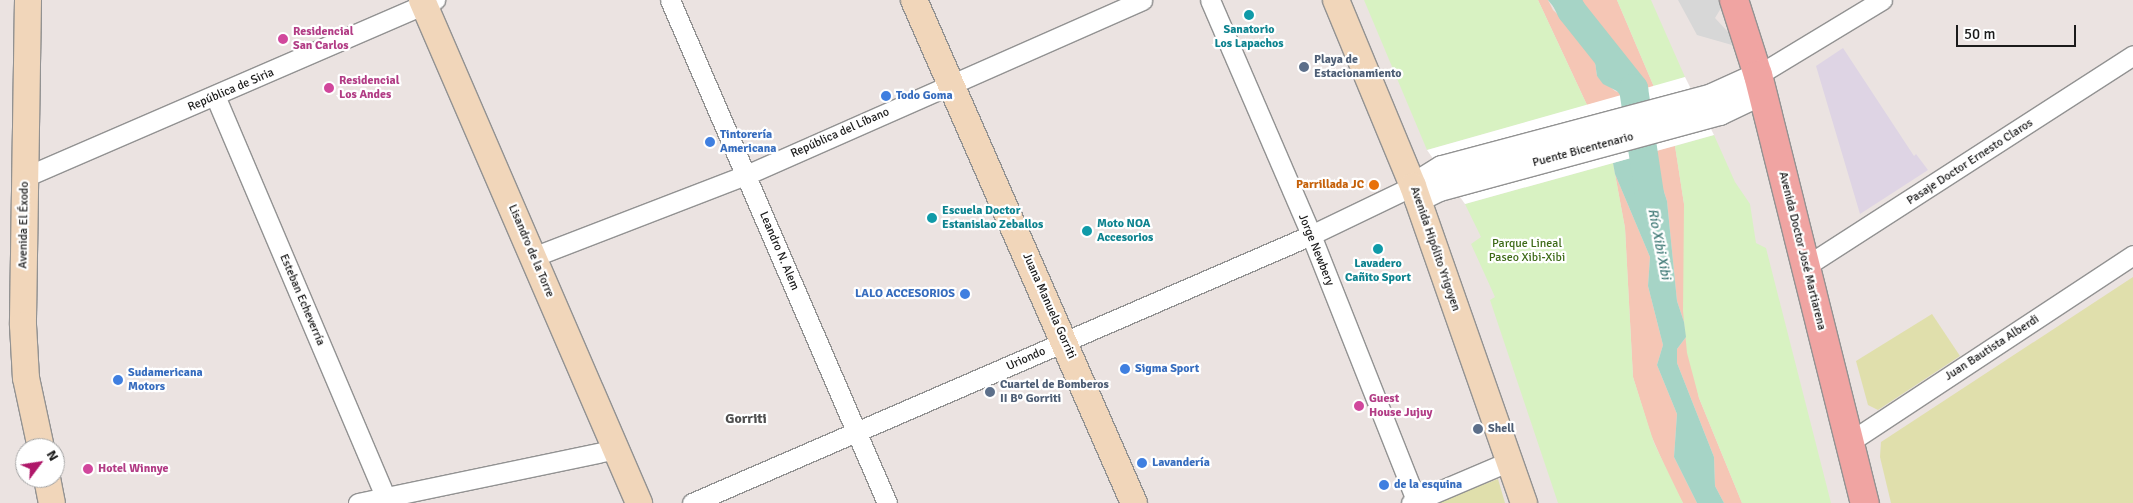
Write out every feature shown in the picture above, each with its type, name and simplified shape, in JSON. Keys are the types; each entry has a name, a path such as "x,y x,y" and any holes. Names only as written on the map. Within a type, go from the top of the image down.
{"main road":[{"name":"Avenida El Éxodo","path":"28,0 25,177 26,378 39,438"},
{"name":"Juana Manuela Gorriti","path":"914,0 1134,503"},
{"name":"Avenida Hipólito Yrigoyen","path":"1336,0 1415,193 1524,503"},
{"name":"Avenida Doctor José Martiarena","path":"1734,0 1760,84 1865,503"},
{"name":"Lisandro de la Torre","path":"427,2 533,257 640,503"},
{"path":"49,488 52,503"}],"street":[{"name":"Leandro N. Alem","path":"670,0 887,503"},
{"name":"República del Líbano","path":"533,257 746,175 1142,0"},
{"name":"Jorge Newbery","path":"1210,0 1311,235 1414,502"},
{"path":"1760,84 1882,0"},
{"name":"República de Siria","path":"25,177 216,98 427,2"},
{"name":"Pasaje Doctor Ernesto Claros","path":"1806,266 2133,55"},
{"name":"Puente Bicentenario","path":"1415,193 1444,177 1716,104 1760,84"},
{"name":"Esteban Echeverría","path":"216,98 387,500"},
{"name":"Uriondo","path":"692,503 1311,235 1415,193"},
{"name":"Juan Bautista Alberdi","path":"1851,441 2133,255"},
{"path":"358,503 387,500 616,449"},
{"path":"1414,502 1510,462"}],"shaded area":[{"path":"1678,0 1726,0 1715,18 1729,33 1732,45 1697,35"},
{"path":"1843,48 1914,156 1916,154 1928,170 1860,214 1816,66"},
{"path":"2133,277 2133,503 1891,503 1880,457 1881,442"},
{"path":"1932,314 1960,356 1878,410 1868,405 1856,361"},
{"path":"1498,479 1505,503 1434,503"}],"sand":[{"path":"1538,0 1548,0 1553,10 1574,30 1595,62 1597,76 1615,91 1625,95 1587,105"},
{"path":"1575,0 1617,0 1654,87 1644,89 1640,78"},
{"path":"1675,146 1684,204 1684,322 1677,301 1667,201 1651,152"},
{"path":"1615,174 1650,257 1648,286 1663,345 1657,365 1677,414 1674,457 1697,503 1683,503 1672,483 1651,435 1633,377 1625,228"},
{"path":"1686,337 1699,398 1742,503 1724,503 1715,486 1714,457 1677,363 1677,349"}],"green space":[{"path":"1364,0 1538,0 1587,105 1427,150"},
{"path":"1617,0 1651,0 1685,77 1654,87"},
{"path":"1714,135 1735,182 1750,204 1756,243 1766,248 1831,503 1742,503 1699,398 1687,353 1683,311 1684,204 1675,146"},
{"name":"Parque Lineal Paseo Xibi-Xibi","path":"1613,163 1625,228 1633,377 1654,443 1683,503 1558,503 1490,300 1495,297 1471,244 1481,237 1465,204"}],"water":[{"path":"1548,0 1575,0 1614,50 1634,68 1644,89 1625,95 1603,84 1597,76 1595,62 1583,43"},
{"path":"1651,152 1667,201 1677,301 1684,322 1686,337 1677,349 1677,363 1714,457 1715,486 1724,503 1697,503 1674,457 1677,414 1657,365 1663,345 1648,286 1650,257 1615,174 1613,163"}],"pier":[{"path":"1685,77 1714,135 1465,204 1427,150"}],"waterway":[{"name":"Río Xibi Xibi","path":"1566,0 1571,10 1633,88 1649,194"}],"place":[{"name":"Sanatorio Los Lapachos","path":"1249,15"},
{"name":"Residencial San Carlos","path":"283,39"},
{"name":"Playa de Estacionamiento","path":"1304,67"},
{"name":"Residencial Los Andes","path":"329,88"},
{"name":"Todo Goma","path":"886,96"},
{"name":"Tintorería Americana","path":"710,142"},
{"name":"Parrillada JC","path":"1374,185"},
{"name":"Escuela Doctor Estanislao Zeballos","path":"932,218"},
{"name":"Moto NOA Accesorios","path":"1087,231"},
{"name":"Lavadero Cañito Sport","path":"1378,249"},
{"name":"LALO ACCESORIOS","path":"965,294"},
{"name":"Sigma Sport","path":"1125,369"},
{"name":"Sudamericana Motors","path":"118,380"},
{"name":"Cuartel de Bomberos II Bº Gorriti","path":"990,392"},
{"name":"Guest House Jujuy","path":"1359,406"},
{"name":"Shell","path":"1478,429"},
{"name":"Lavandería","path":"1142,463"},
{"name":"Hotel Winnye","path":"88,469"},
{"name":"de la esquina","path":"1384,485"}],"district":[{"name":"Gorriti","path":"746,419"}]}
